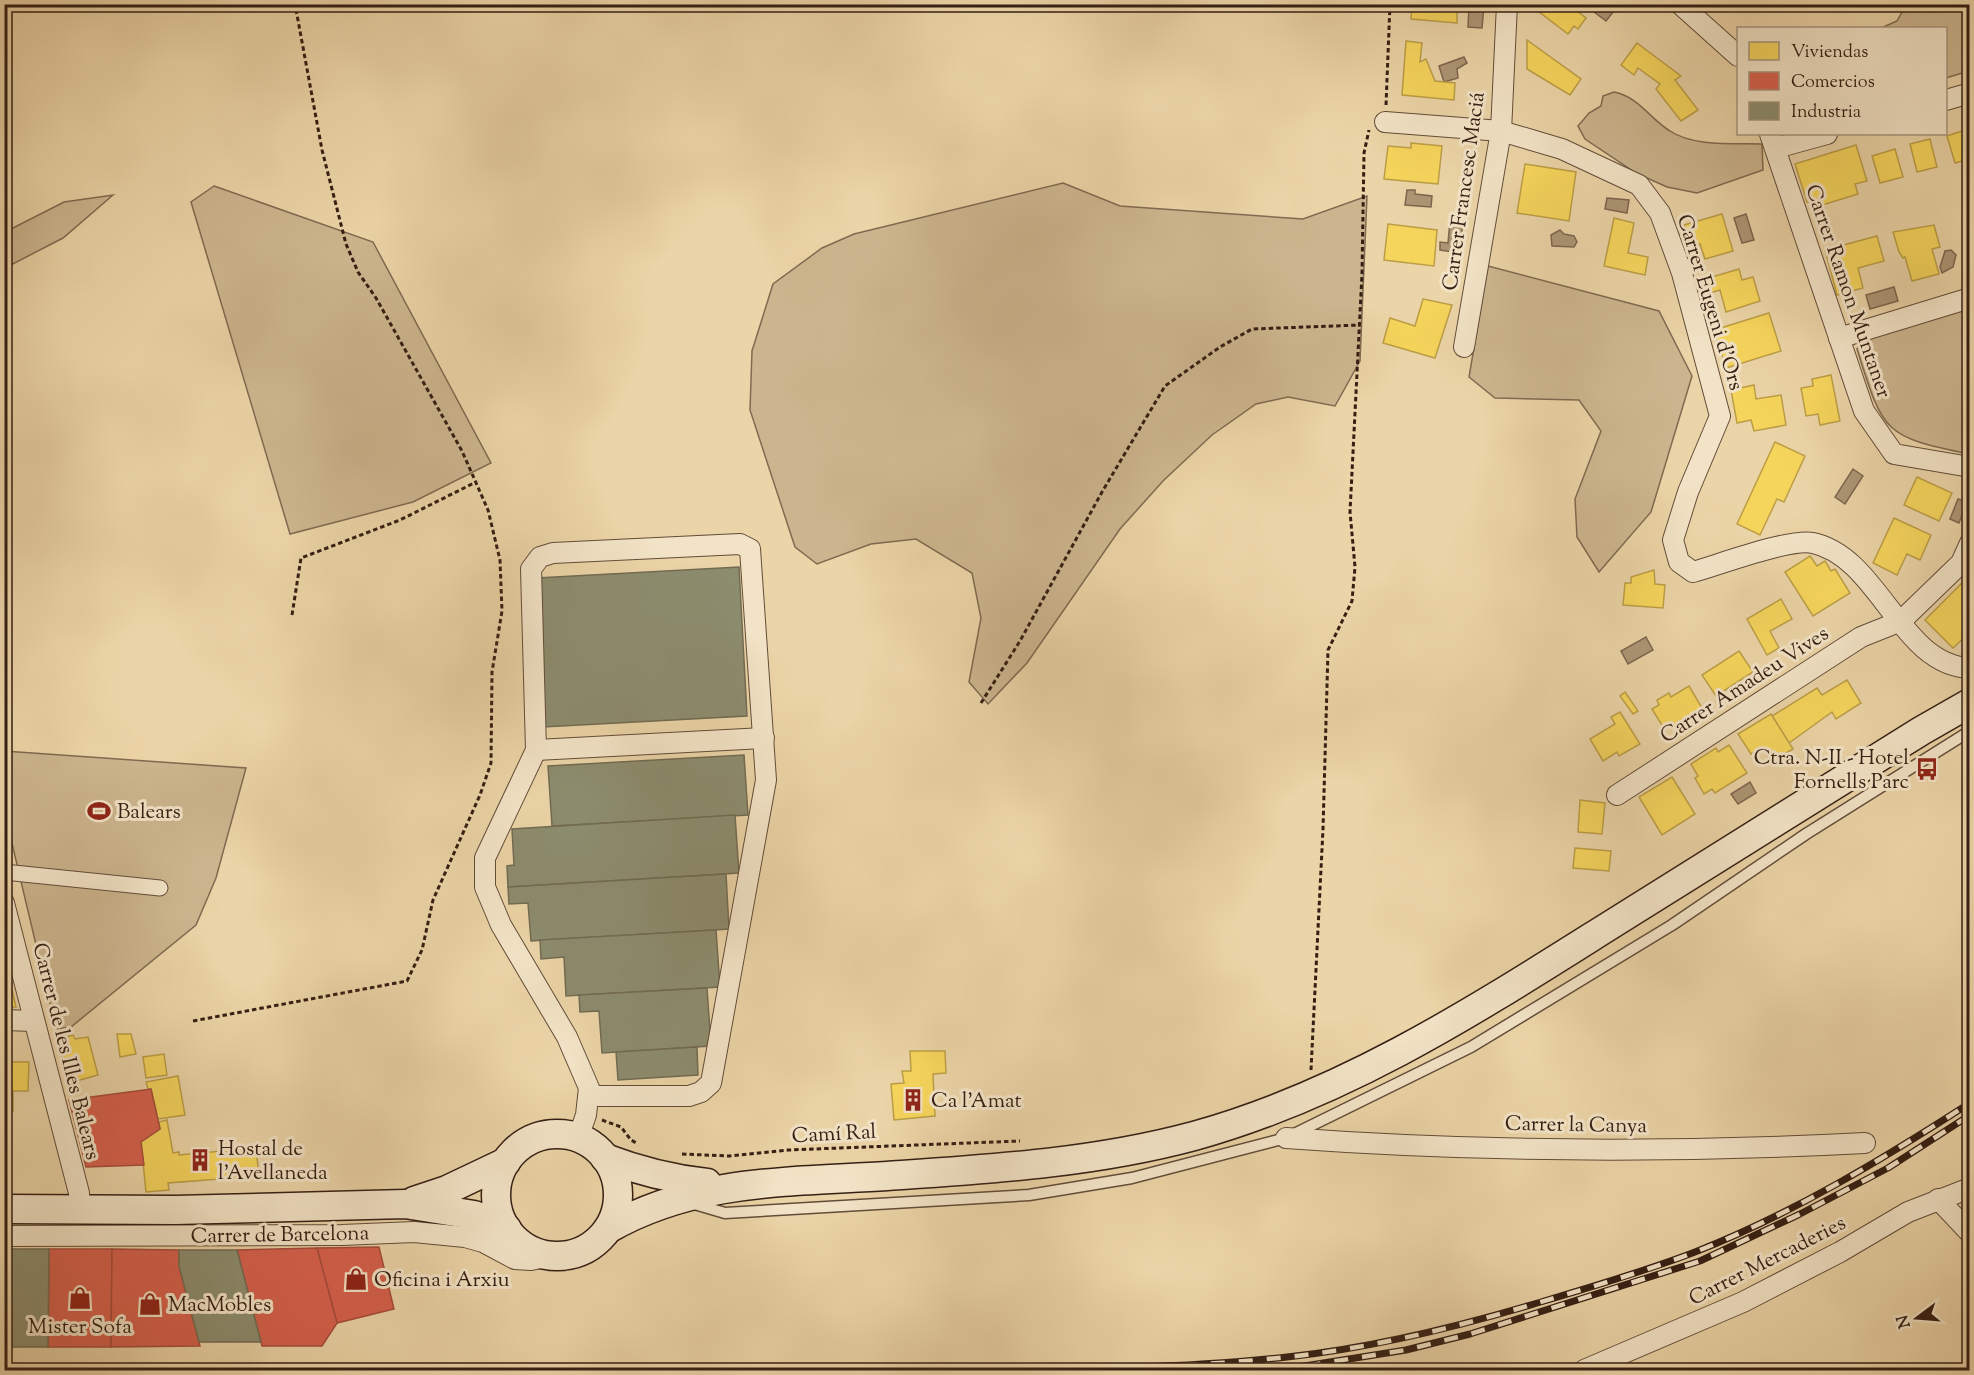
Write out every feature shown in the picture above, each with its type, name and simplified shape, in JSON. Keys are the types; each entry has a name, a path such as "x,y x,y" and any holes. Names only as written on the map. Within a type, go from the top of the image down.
{"main road":[{"path":"605,1158 641,1172 675,1180 732,1185 975,1170 1074,1159 1194,1136 1265,1113 1366,1070 1461,1019 1921,731 1970,704"},
{"path":"608,1229 615,1212 618,1193 614,1173 584,1116 553,1134 533,1139 515,1151 506,1162 498,1180 496,1196 499,1214 507,1229 528,1249 551,1256 581,1251 591,1246 608,1229 636,1212 676,1198 732,1185"},
{"name":"Carrer de Barcelona","path":"405,1204 447,1190 506,1162"},
{"name":"Carrer de Barcelona","path":"4,1209 80,1210 405,1204 474,1215 507,1229"}],"street":[{"name":"Carrer Francesc Maciá","path":"1464,347 1501,131 1507,4"},
{"path":"1680,4 1737,55"},
{"path":"1947,100 1970,93"},
{"name":"Carrer Eugeni d'Ors","path":"1385,122 1501,131 1562,149 1639,185 1660,213 1682,273 1720,416 1688,492 1673,540 1679,562 1693,572 1783,546 1811,542 1841,554 1928,652 1946,664 1970,668"},
{"path":"1773,141 1819,135"},
{"name":"Carrer Ramon Muntaner","path":"1773,141 1864,411 1894,454 1970,467"},
{"path":"1839,338 1970,298"},
{"path":"740,543 750,549 766,780 711,1083 701,1092 584,1116 589,1088 567,1037 507,935 485,887 485,858 536,750 531,569 540,557 553,553 740,543"},
{"path":"1900,621 1961,563 1970,543"},
{"name":"Carrer Amadeu Vives","path":"1617,795 1861,637 1900,621"},
{"path":"536,750 764,738"},
{"path":"4,872 160,888"},
{"name":"Carrer de les Illes Balears","path":"4,903 79,1192 80,1210"},
{"path":"4,1020 34,1021"},
{"name":"Carrer la Canya","path":"1286,1138 1363,1144 1620,1149 1745,1150 1864,1143"},
{"name":"Carrer Mercaderies","path":"1584,1371 1743,1302 1840,1252 1908,1212 1970,1188"},
{"path":"1938,1200 1970,1233"},
{"name":"Carrer de Barcelona","path":"4,1236 330,1235 414,1232 465,1237 515,1259 531,1260 551,1256"}],"lane":[{"path":"676,1198 725,1213 1029,1195 1132,1178 1286,1138 1471,1047 1672,925 1806,834 1970,731"}],"path":[{"path":"193,1021 407,981 422,950 433,900 480,795 493,749 492,672 502,618 502,591 498,549 488,510 462,451 399,338 358,272 346,244 322,150 296,4"},
{"path":"1318,1092 1309,1066 1323,829 1328,650 1352,601 1355,567 1350,512 1360,325 1364,153 1370,127 1385,122 1390,4"},
{"path":"981,703 1020,641 1102,492 1165,386 1220,347 1252,329 1360,325"},
{"path":"292,615 302,558 400,520 476,482"},
{"path":"584,1116 621,1127 631,1140 642,1145"},
{"name":"Camí Ral","path":"672,1153 729,1156 788,1150 1024,1141"}],"shaded area":[{"path":"1469,5 1484,5 1482,28 1468,27"},
{"path":"1585,5 1606,5 1614,11 1606,21"},
{"path":"1906,5 1969,5 1969,71 1947,78 1947,27 1883,27 1897,21"},
{"path":"1464,57 1467,63 1457,69 1458,78 1444,82 1439,66"},
{"path":"1614,92 1630,98 1670,131 1691,140 1762,144 1763,170 1697,193 1667,187 1636,173 1585,139 1578,126 1589,113 1601,106 1603,96"},
{"path":"1063,183 1120,206 1303,219 1367,196 1360,361 1335,406 1288,397 1256,404 1212,435 1163,481 1120,529 1027,663 988,704 969,682 981,618 972,573 916,539 871,544 817,564 795,547 750,410 752,351 773,284 822,248 854,234"},
{"path":"214,186 373,242 491,463 413,502 290,534 191,202"},
{"path":"1407,190 1415,190 1415,194 1432,196 1431,207 1405,205"},
{"path":"113,195 63,238 5,268 5,232 64,202"},
{"path":"1607,198 1629,200 1627,213 1605,209"},
{"path":"1746,214 1754,240 1742,243 1734,218"},
{"path":"1450,221 1463,222 1460,253 1440,250 1440,242 1448,243"},
{"path":"1560,230 1564,234 1574,236 1577,242 1574,247 1552,246 1551,235"},
{"path":"1951,250 1956,255 1953,267 1942,273 1940,267 1945,251"},
{"path":"1488,266 1659,311 1692,376 1651,512 1599,572 1577,537 1575,499 1601,431 1579,400 1495,398 1469,377"},
{"path":"1894,287 1898,301 1870,309 1866,295"},
{"path":"1969,307 1969,454 1919,442 1903,435 1891,426 1881,414 1873,398 1857,349 1877,335 1893,329"},
{"path":"1853,469 1863,476 1845,504 1835,497"},
{"path":"1958,499 1967,502 1959,523 1950,519"},
{"path":"1646,637 1653,650 1628,664 1621,651"},
{"path":"4,751 246,768 216,878 196,925 71,1027 56,1029 5,814"},
{"path":"1750,782 1756,793 1738,804 1731,794"}],"building: Viviendas":[{"path":"1412,4 1457,4 1457,23 1411,19"},
{"path":"1537,4 1568,4 1586,18 1578,29 1574,26 1568,34 1534,8"},
{"path":"1527,40 1581,79 1570,95 1527,69"},
{"path":"1406,41 1422,43 1420,62 1426,59 1435,81 1455,83 1454,100 1402,95"},
{"path":"1637,43 1681,76 1675,80 1698,110 1681,121 1656,89 1660,84 1638,68 1634,75 1621,65"},
{"path":"1968,129 1970,159 1955,163 1947,136"},
{"path":"1930,139 1937,167 1917,172 1910,144"},
{"path":"1411,143 1442,146 1438,184 1384,179 1388,146 1411,148"},
{"path":"1856,145 1867,181 1855,184 1858,194 1819,206 1817,199 1807,202 1795,164"},
{"path":"1895,149 1903,177 1880,183 1872,156"},
{"path":"1525,164 1576,172 1569,221 1517,213"},
{"path":"1722,214 1733,251 1705,259 1700,244 1691,247 1684,225"},
{"path":"1970,216 1970,241 1969,241 1962,218"},
{"path":"1614,218 1634,223 1628,253 1648,257 1645,275 1604,266"},
{"path":"1388,224 1437,230 1434,266 1384,260"},
{"path":"1934,225 1940,247 1932,249 1939,274 1912,281 1905,257 1903,258 1899,252 1893,232"},
{"path":"1877,236 1884,261 1858,268 1863,288 1837,295 1825,250"},
{"path":"1739,269 1742,280 1753,277 1760,301 1726,312 1720,290 1706,294 1702,280"},
{"path":"1423,299 1452,305 1435,358 1383,343 1390,318 1415,326"},
{"path":"1769,313 1781,351 1726,368 1714,330"},
{"path":"1831,375 1840,421 1820,425 1818,414 1806,416 1801,388 1813,386 1812,379"},
{"path":"1754,385 1756,399 1781,395 1786,425 1754,431 1751,420 1737,423 1731,390"},
{"path":"1775,442 1805,456 1784,502 1777,499 1760,535 1737,524"},
{"path":"1917,477 1952,493 1939,521 1904,505"},
{"path":"1894,518 1931,535 1920,560 1907,554 1897,575 1873,563"},
{"path":"1810,556 1817,566 1825,561 1831,571 1835,569 1850,593 1813,616 1785,572"},
{"path":"1654,570 1655,584 1665,585 1663,608 1623,605 1625,583 1631,583 1631,577"},
{"path":"1970,575 1970,605 1965,609 1970,613 1970,632 1953,648 1925,620"},
{"path":"1781,599 1792,619 1770,631 1779,648 1767,655 1747,619"},
{"path":"1739,651 1753,672 1716,696 1702,675"},
{"path":"1847,680 1861,703 1836,719 1832,712 1789,743 1772,716 1817,688 1822,695"},
{"path":"1689,686 1702,708 1672,726 1670,722 1663,727 1652,709 1659,705 1657,700 1669,693 1671,697"},
{"path":"1625,692 1638,711 1633,714 1620,696"},
{"path":"1620,712 1640,744 1619,756 1617,752 1603,761 1590,739 1615,724 1611,717"},
{"path":"1771,714 1793,749 1771,762 1762,747 1751,754 1738,734"},
{"path":"1729,745 1747,773 1715,793 1712,789 1704,794 1695,778 1698,776 1691,764 1716,748 1718,752"},
{"path":"1672,777 1695,814 1662,835 1639,797"},
{"path":"1580,800 1605,803 1602,834 1578,832"},
{"path":"1575,848 1611,851 1609,871 1573,868"},
{"path":"4,961 9,977 4,979"},
{"path":"9,977 16,1007 4,1007 4,979"},
{"path":"117,1034 131,1034 136,1054 120,1057"},
{"path":"73,1035 75,1039 88,1037 98,1075 69,1083 58,1039"},
{"name":"Ca l'Amat","path":"910,1051 945,1051 946,1073 933,1074 935,1116 894,1120 891,1084 904,1083 902,1071 911,1071"},
{"path":"164,1054 167,1075 146,1078 143,1057"},
{"path":"4,1062 29,1062 28,1091 13,1091 13,1111 4,1111"},
{"path":"178,1076 185,1115 158,1119 151,1089 148,1089 146,1082"},
{"name":"Hostal de l'Avellaneda","path":"167,1120 173,1153 179,1152 179,1155 256,1148 259,1176 168,1183 169,1190 146,1192 141,1142 160,1129 159,1122"}],"building: Comercios":[{"path":"151,1089 160,1129 141,1142 144,1165 86,1167 69,1100"},
{"name":"Oficina i Arxiu","path":"379,1247 394,1309 337,1323 317,1248"},
{"path":"317,1248 337,1323 322,1346 262,1346 237,1250"},
{"path":"4,1249 8,1249 7,1347 4,1347"},
{"name":"Mister Sofa","path":"49,1249 112,1249 111,1347 48,1347"},
{"name":"MacMobles","path":"112,1249 179,1250 179,1266 200,1346 111,1347"}],"building: Industria":[{"path":"739,567 747,716 543,727 537,578"},
{"path":"744,755 748,815 552,826 548,766"},
{"path":"735,815 739,873 508,887 507,866 514,865 512,829"},
{"path":"726,874 729,929 531,941 528,903 509,904 508,887"},
{"path":"716,930 720,987 566,996 564,957 541,959 540,940"},
{"path":"707,988 711,1046 602,1053 599,1011 580,1012 579,995"},
{"path":"697,1047 698,1075 618,1080 616,1052"},
{"path":"8,1249 49,1249 48,1347 7,1347"},
{"path":"179,1250 237,1250 261,1342 199,1342 179,1266"}],"railway":[{"path":"931,1370 1109,1368 1243,1361 1350,1348 1473,1321 1635,1273 1731,1237 1767,1221 1836,1184 1904,1145 1970,1103"},
{"path":"1279,1370 1406,1350 1470,1334 1700,1261 1800,1214 1888,1168 1970,1115"},
{"path":"659,1370 822,1370"}],"place":[{"name":"Ctra. N-II - Hotel Fornells Parc","path":"1927,769"},
{"name":"Balears","path":"99,811"},
{"name":"Ca l'Amat","path":"913,1100"},
{"name":"Hostal de l'Avellaneda","path":"200,1160"},
{"name":"Oficina i Arxiu","path":"356,1279"},
{"name":"Mister Sofa","path":"80,1298"},
{"name":"MacMobles","path":"150,1304"}]}
